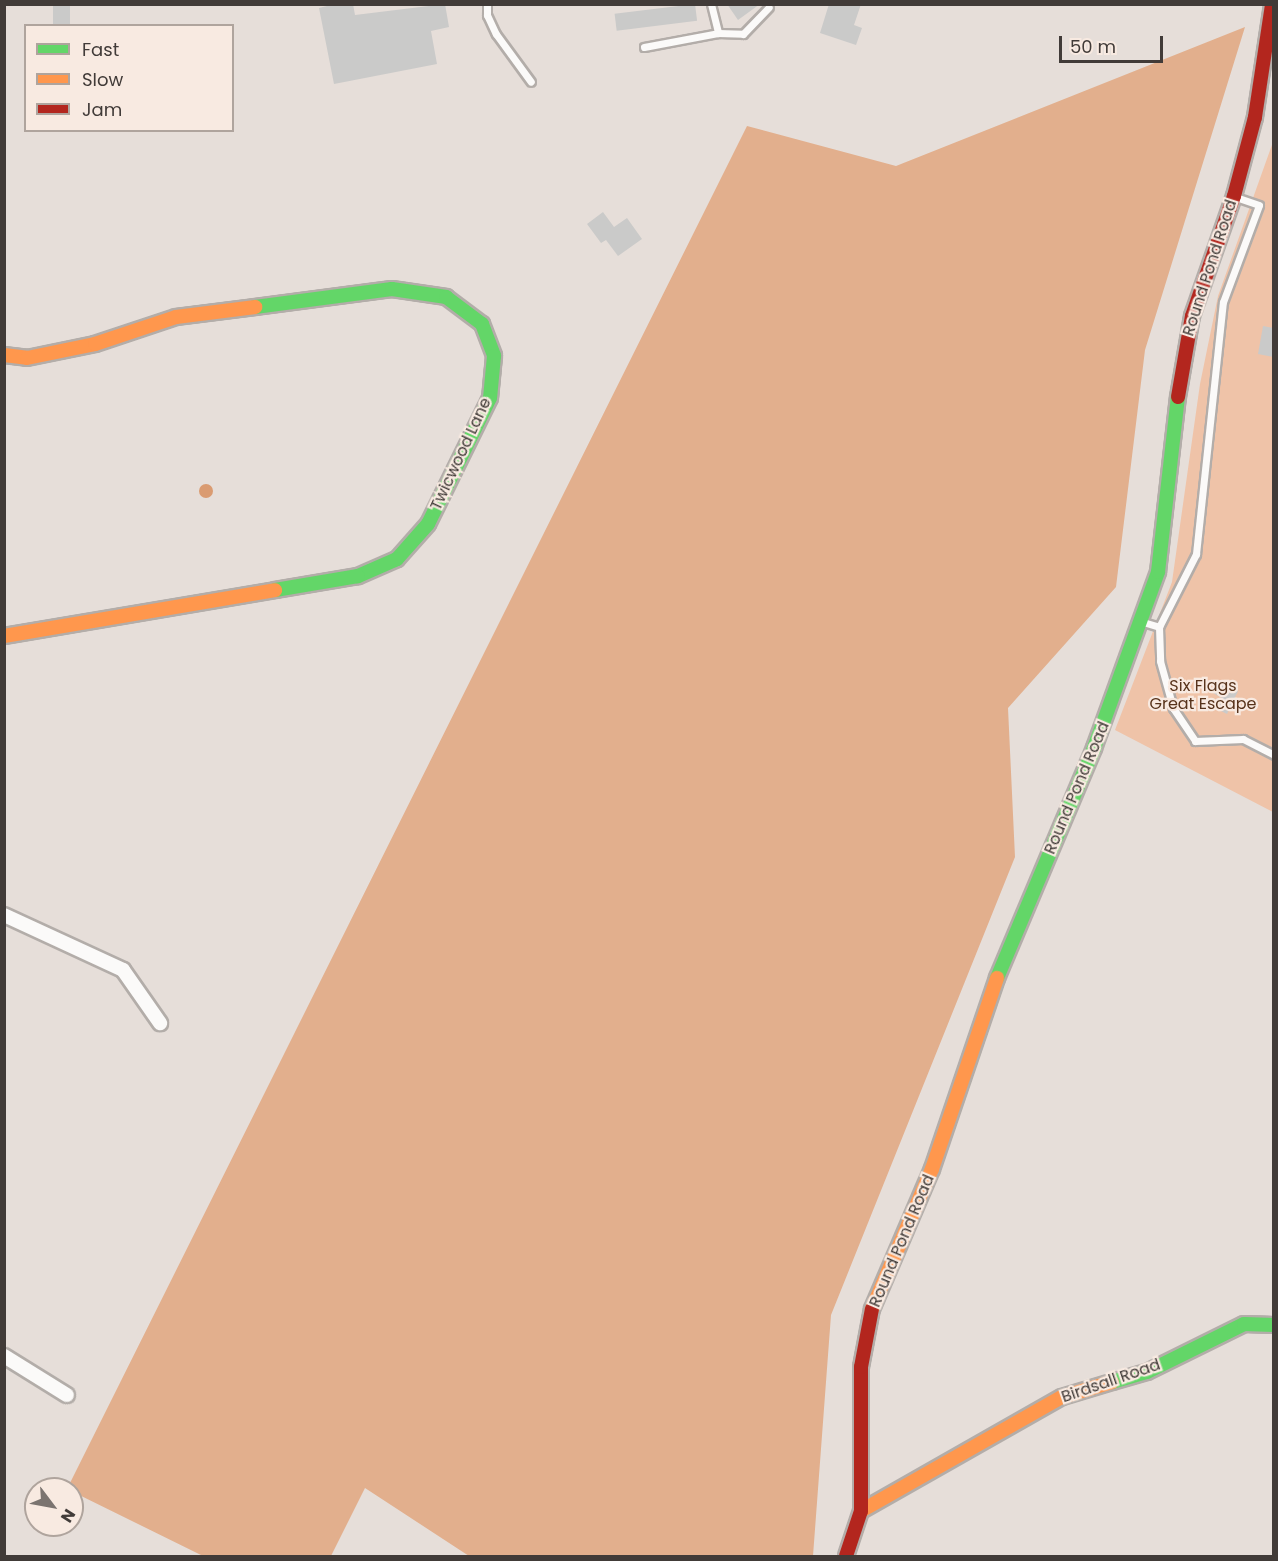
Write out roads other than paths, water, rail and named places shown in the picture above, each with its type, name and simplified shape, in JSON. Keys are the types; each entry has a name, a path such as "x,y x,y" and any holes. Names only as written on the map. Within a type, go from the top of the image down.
{"street":[{"name":"Round Pond Road","path":"846,1557 861,1511 861,1367 872,1306 932,1169 1000,968 1094,748 1143,622 1158,572 1182,362 1192,316 1234,196 1255,117 1272,4"},
{"name":"Twicwood Lane","path":"4,354 27,358 95,344 176,317 392,289 446,297 482,324 494,356 490,398 428,524 397,559 358,576 4,636"},
{"path":"4,915 123,970 160,1023"},
{"name":"Birdsall Road","path":"861,1511 1062,1397 1147,1372 1244,1324 1274,1325"},
{"path":"4,1356 67,1395"}],"lane":[{"path":"487,4 487,15 496,34 531,82"},
{"path":"711,4 718,33"},
{"path":"644,47 718,33 743,34 768,7"},
{"path":"1234,196 1259,205 1223,302 1196,554 1159,627 1161,661 1173,708 1195,741 1243,739 1274,755"},
{"path":"1143,622 1159,627"}],"park label":[{"name":"Six Flags Great Escape","path":"1203,695"}]}
